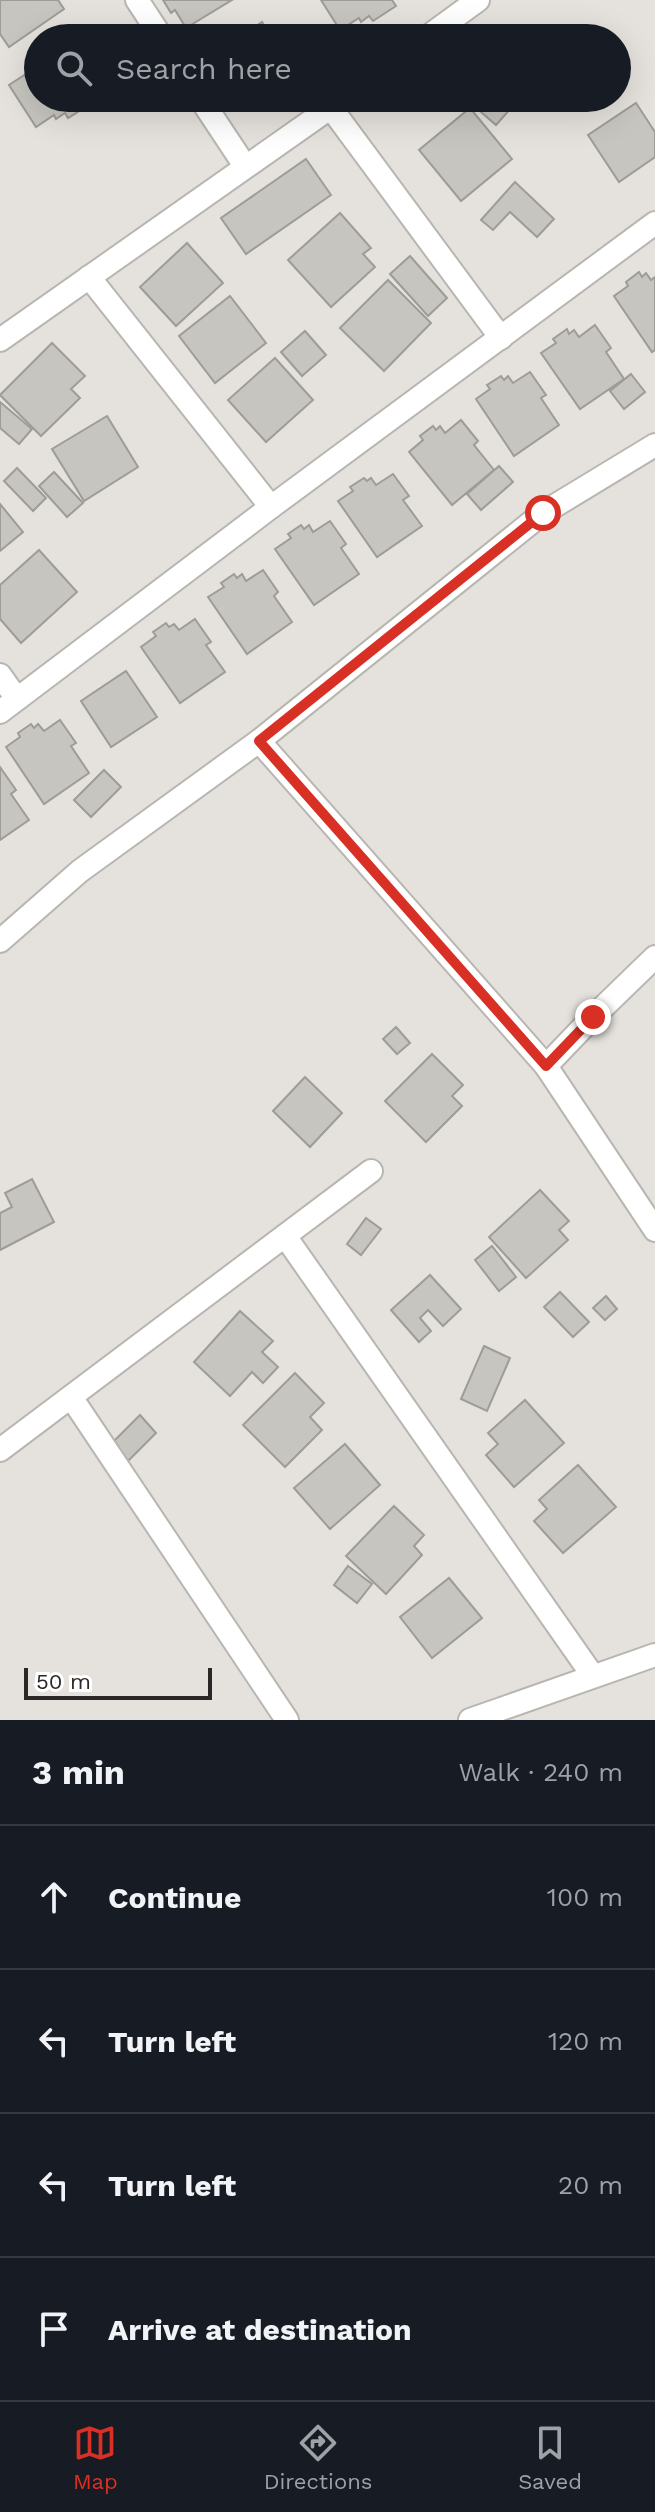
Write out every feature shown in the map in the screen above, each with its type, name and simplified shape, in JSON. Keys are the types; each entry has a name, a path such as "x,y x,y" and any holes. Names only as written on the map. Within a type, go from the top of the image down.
{"street":[{"path":"137,0 153,24"},
{"path":"444,24 474,1"},
{"path":"209,112 245,166"},
{"path":"0,340 325,112"},
{"path":"344,112 501,338"},
{"path":"0,675 9,706 271,507 655,223"},
{"path":"89,277 271,507"},
{"path":"0,941 80,871 259,741 543,513 655,445"},
{"path":"259,741 546,1066 655,1230"},
{"path":"546,1066 655,957"},
{"path":"0,1450 371,1171"},
{"path":"285,1236 593,1676"},
{"path":"71,1397 287,1720"},
{"path":"470,1720 655,1655"}],"building":[{"path":"0,0 58,0 64,9 42,24 24,24 24,37 9,47 0,34"},
{"path":"163,0 232,0 193,24 184,24 175,10 171,13"},
{"path":"321,0 392,0 396,6 373,21 369,16 361,22 359,18 350,24 336,24"},
{"path":"24,75 24,108 9,85"},
{"path":"636,103 655,132 655,157 619,182 588,135 622,112 631,112 631,106"},
{"path":"26,112 78,112 68,118 65,113 56,119 54,115 36,127"},
{"path":"465,112 473,112 512,159 461,201 419,150"},
{"path":"481,112 508,112 496,125"},
{"path":"306,159 331,195 246,254 221,218"},
{"path":"515,182 554,219 537,237 510,212 493,230 481,220"},
{"path":"340,213 371,248 363,254 375,267 331,307 288,260"},
{"path":"187,243 223,283 176,326 140,287"},
{"path":"410,256 447,298 428,316 390,274"},
{"path":"639,272 642,277 646,273 651,280 655,277 655,350 652,352 614,296 628,286 626,282"},
{"path":"388,280 431,323 384,371 340,328"},
{"path":"230,296 266,343 215,383 179,336"},
{"path":"595,325 611,348 606,352 624,379 580,409 541,353 556,343 553,339 567,329 569,334 574,330 579,337"},
{"path":"305,331 326,355 302,376 281,352"},
{"path":"52,343 85,376 71,389 80,398 41,436 0,395"},
{"path":"275,358 313,400 266,442 228,400"},
{"path":"530,372 546,395 541,398 559,425 514,456 476,399 490,389 487,385 501,376 504,380 508,376 513,383"},
{"path":"631,374 645,392 624,409 610,391"},
{"path":"0,402 32,429 19,444 0,428"},
{"path":"107,416 138,467 84,501 52,449"},
{"path":"461,420 478,441 474,445 494,470 452,505 409,452 423,440 420,436 433,426 436,430 440,426 445,433"},
{"path":"499,466 513,482 481,510 467,494"},
{"path":"17,468 46,498 33,511 4,481"},
{"path":"54,472 83,503 67,517 39,486"},
{"path":"393,474 409,496 403,500 422,526 377,557 338,501 353,491 350,487 364,478 367,481 371,478 376,485"},
{"path":"0,504 23,532 0,551"},
{"path":"330,521 346,544 341,548 359,574 314,605 275,549 291,538 288,534 301,525 304,529 309,525 313,532"},
{"path":"39,550 77,592 21,643 0,619 0,585"},
{"path":"263,570 278,592 274,596 292,622 247,654 208,597 224,587 221,583 234,574 237,578 242,574 246,581"},
{"path":"195,619 211,642 206,645 225,672 180,703 141,647 156,636 153,632 166,623 169,627 174,624 179,630"},
{"path":"126,671 157,717 111,747 81,701"},
{"path":"60,720 76,743 71,746 89,773 44,804 6,747 31,724 34,728 38,724 44,731"},
{"path":"0,767 16,790 11,794 29,820 0,840"},
{"path":"104,770 121,787 91,817 74,800"},
{"path":"396,1027 410,1043 397,1054 383,1039"},
{"path":"432,1054 463,1085 452,1096 462,1106 426,1142 385,1101"},
{"path":"305,1077 342,1113 310,1147 273,1111"},
{"path":"32,1179 54,1222 0,1250 0,1213 12,1207 5,1193"},
{"path":"540,1190 569,1221 559,1230 568,1240 526,1278 489,1237"},
{"path":"366,1218 381,1229 361,1255 347,1244"},
{"path":"492,1246 516,1277 499,1291 475,1260"},
{"path":"430,1275 461,1309 443,1326 428,1310 420,1318 431,1331 419,1342 391,1310"},
{"path":"560,1292 589,1322 573,1337 544,1307"},
{"path":"606,1296 617,1309 605,1320 593,1308"},
{"path":"240,1311 273,1341 262,1352 278,1367 263,1383 252,1372 230,1396 194,1362"},
{"path":"484,1346 510,1358 487,1411 461,1399"},
{"path":"295,1373 324,1403 310,1417 322,1430 285,1467 243,1425"},
{"path":"525,1400 564,1443 514,1487 486,1455 498,1444 488,1433"},
{"path":"140,1415 156,1433 123,1466 106,1449"},
{"path":"345,1444 380,1485 330,1529 294,1488"},
{"path":"578,1465 616,1507 563,1553 534,1521 547,1509 539,1500"},
{"path":"394,1506 424,1535 414,1546 422,1555 386,1594 346,1556"},
{"path":"348,1566 372,1584 357,1603 334,1585"},
{"path":"449,1578 482,1618 432,1658 400,1617"}],"route":[{"path":"543,513 259,741 546,1066 593,1017"}]}
